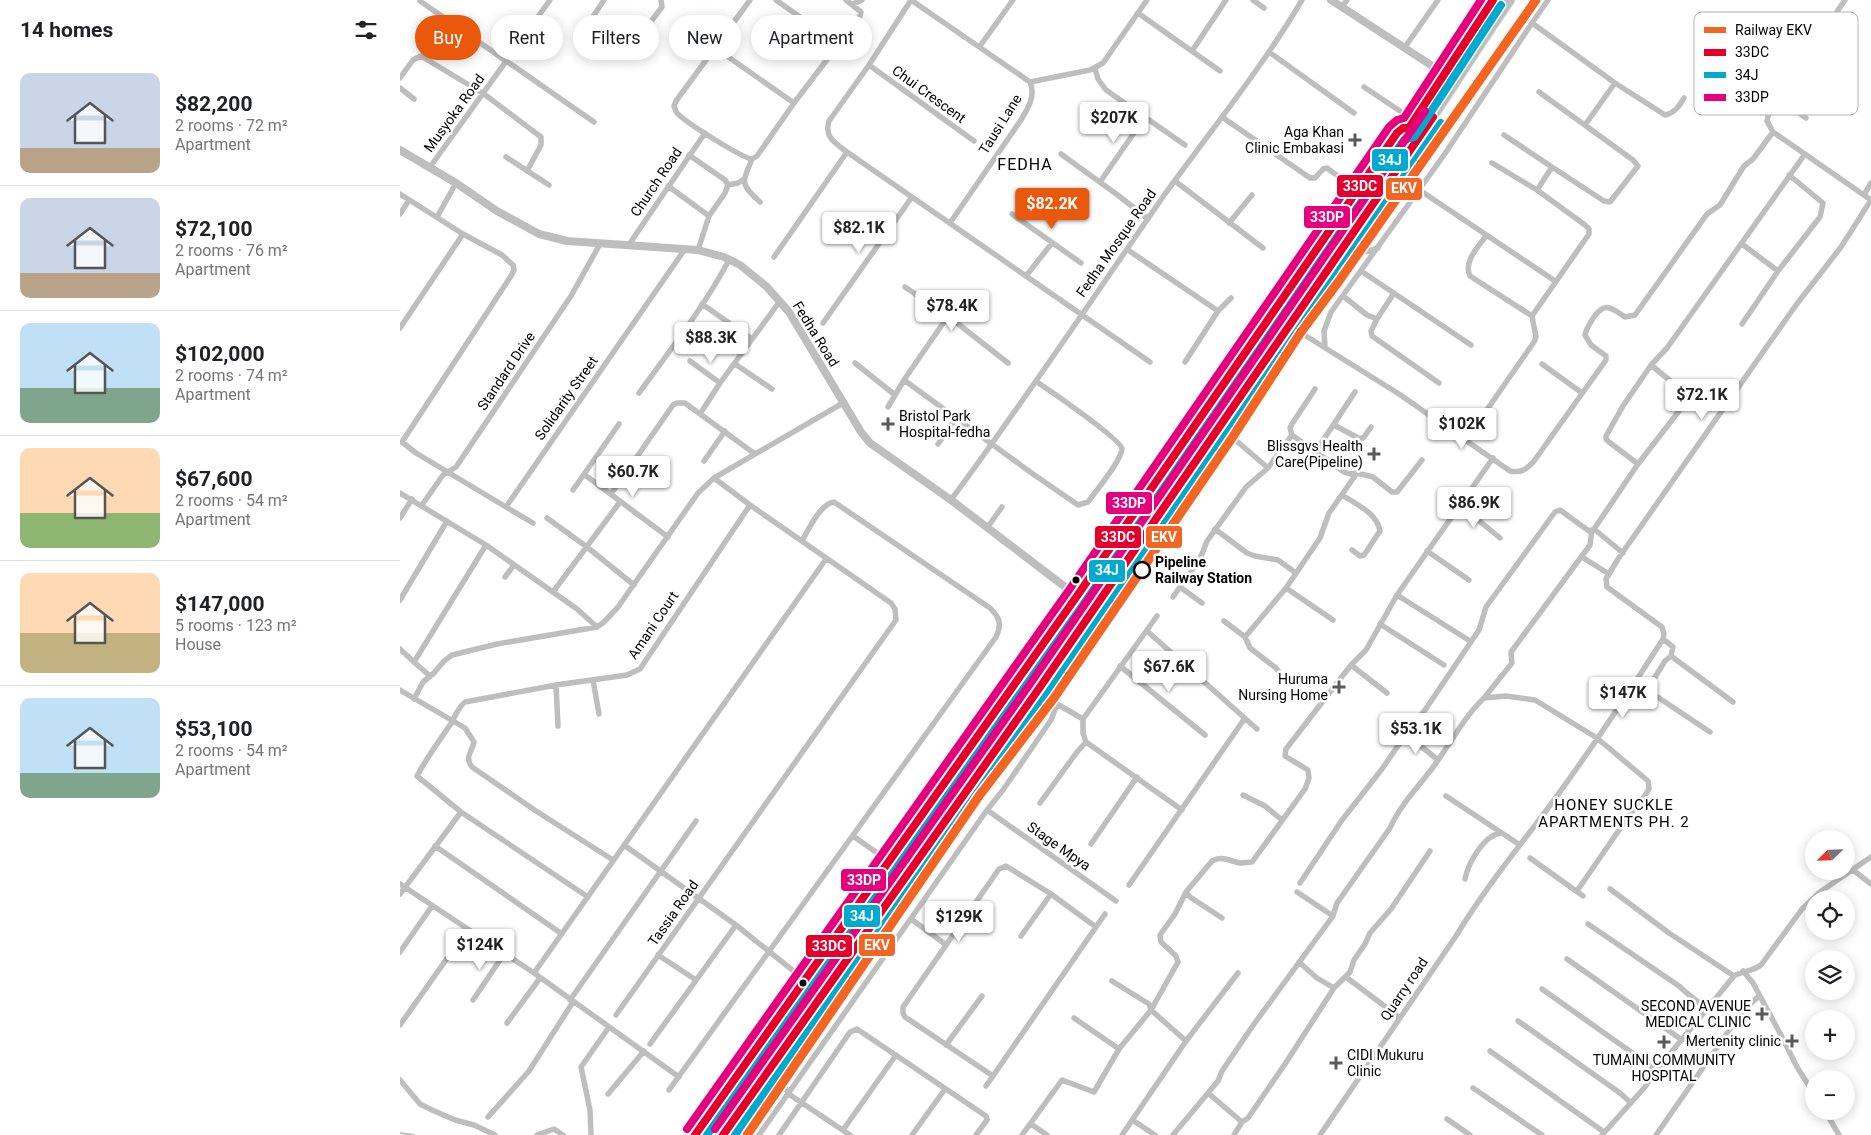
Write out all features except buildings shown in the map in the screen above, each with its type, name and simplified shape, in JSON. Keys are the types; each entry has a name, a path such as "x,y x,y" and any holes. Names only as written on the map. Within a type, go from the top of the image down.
{"main road":[{"path":"695,1135 806,981 1077,596 1298,290 1443,70 1493,0"},
{"path":"723,1135 1038,690 1218,431 1459,78 1510,0"},
{"path":"703,1135 791,1015 998,722 1381,155 1397,133 1406,128"}],"street":[{"name":"Musyoka Road","path":"430,168 550,0"},
{"path":"604,0 594,15 594,21 626,46 634,44 662,7 661,0"},
{"path":"739,15 750,0"},
{"path":"776,0 797,15"},
{"path":"846,0 861,12 860,15"},
{"path":"853,4 862,0"},
{"path":"911,0 829,121 827,128 830,140 1150,362"},
{"name":"Tausi Lane","path":"911,0 1030,82 1033,89 1030,106 950,223"},
{"path":"980,46 1012,0"},
{"path":"1030,82 1095,69 1103,62 1147,0"},
{"path":"1192,51 1226,0"},
{"path":"1253,0 1264,8"},
{"name":"Fedha Mosque Road","path":"951,500 1037,382 1148,219 1269,52 1302,0"},
{"path":"1331,0 1344,3 1405,47 1443,70"},
{"path":"1405,47 1438,0"},
{"path":"1406,128 1409,117 1443,70 1486,0"},
{"path":"1325,347 1324,332 1331,312 1457,136 1548,0"},
{"path":"1837,12 1845,0"},
{"path":"420,1 594,122"},
{"path":"1138,13 1220,71"},
{"path":"1532,23 1615,83 1665,115 1678,108 1684,98"},
{"path":"1269,52 1354,113"},
{"path":"400,78 413,60 421,56 484,94 540,137 540,145 527,171"},
{"path":"705,60 676,100 674,106 678,114 705,133 742,156 752,159"},
{"path":"733,60 794,103"},
{"path":"760,202 746,190 744,179 752,159 757,156 826,60"},
{"name":"Chui Crescent","path":"868,65 974,141"},
{"path":"1095,69 1098,79 1106,90 1185,145"},
{"path":"1585,126 1615,83"},
{"path":"1364,87 1409,117"},
{"path":"400,88 414,98"},
{"path":"1504,134 1604,201 1610,202 1613,200 1638,166 1633,160 1539,92"},
{"path":"1646,690 1665,661 1671,656 1673,647 1663,639 1662,627 1607,587 1606,579 1796,304 1841,247 1871,200 1773,132 1767,121 1769,115"},
{"path":"1802,115 1806,118"},
{"path":"1100,182 1145,117"},
{"path":"1222,117 1310,178 1315,178 1326,168 1358,191"},
{"path":"1290,326 1399,394 1510,471 1521,472 1528,468 1606,360 1606,356 1591,345 1585,335 1597,312 1610,307 1625,318 1636,315 1707,214 1720,205 1744,166 1753,159 1773,132"},
{"name":"Church Road","path":"628,246 705,133"},
{"name":"Fedha Road","path":"400,150 456,183 497,211 539,234 567,241 698,250 740,265 780,301 796,322 863,437 951,500 1077,596"},
{"path":"774,257 847,152"},
{"path":"1061,154 1148,219"},
{"path":"1638,464 1609,442 1606,437 1623,406 1652,365 1667,348 1805,154"},
{"path":"689,155 725,180 728,185 726,193 709,216 698,250"},
{"path":"506,157 549,185"},
{"path":"1466,440 1534,342 1536,337 1532,316 1589,234 1589,229 1537,190 1492,163"},
{"path":"1537,190 1552,167"},
{"path":"1742,324 1778,271 1820,217 1824,204 1789,175"},
{"path":"728,185 738,183 744,179"},
{"path":"1175,181 1263,248"},
{"path":"437,217 456,183"},
{"path":"1864,195 1871,183"},
{"path":"668,186 709,216"},
{"path":"1418,189 1555,282"},
{"path":"400,194 463,234 509,259 514,270 401,441 416,453 533,523"},
{"path":"1230,223 1252,195"},
{"path":"823,323 912,197"},
{"path":"400,214 409,200"},
{"path":"1012,214 1081,263"},
{"path":"400,328 463,234"},
{"path":"1486,236 1470,258 1468,273 1532,316"},
{"path":"1026,276 1052,243"},
{"name":"Standard Drive","path":"422,505 443,475 456,467 571,296 600,244"},
{"path":"1742,244 1778,271"},
{"path":"1335,261 1378,248"},
{"name":"Solidarity Street","path":"506,507 685,249"},
{"path":"1128,250 1218,310"},
{"path":"639,393 702,304 729,260"},
{"path":"1361,271 1471,345"},
{"path":"905,287 948,316 1008,363"},
{"path":"1394,292 1377,320 1371,332 1372,336 1439,383"},
{"path":"1343,296 1377,320"},
{"path":"1185,362 1218,310 1231,298"},
{"path":"700,414 720,383 780,301"},
{"path":"702,304 752,339"},
{"path":"888,406 948,316"},
{"path":"690,362 720,383"},
{"path":"855,363 894,395"},
{"path":"735,364 772,389"},
{"path":"1542,364 1582,393"},
{"path":"1173,1135 1218,1081 1222,1071 1249,1031 1333,916 1337,903 1390,828 1395,816 1474,709 1512,663 1511,652 1590,545 1593,530 1638,464 1679,411 1686,396 1681,388 1652,365"},
{"path":"904,380 992,445 1078,504 1088,502 1119,458 1122,449 1119,443 1037,382"},
{"path":"1315,389 1292,424 1290,428 1292,435 1316,450 1344,472 1373,477 1392,492 1397,492 1422,460"},
{"path":"1316,450 1355,392"},
{"path":"611,494 677,403 685,403 755,454"},
{"path":"414,699 419,687 452,655 497,644 597,626 618,607 698,493 714,478 843,403"},
{"path":"938,444 956,418"},
{"path":"574,490 619,424"},
{"path":"1334,425 1360,439 1372,428"},
{"path":"704,461 724,431"},
{"path":"1218,431 1239,443 1268,468"},
{"path":"1173,597 1200,559 1204,547 1215,529 1246,487 1268,468 1292,435"},
{"path":"1022,1135 1062,1080 1094,1092 1119,1049 1152,1010 1178,962 1176,956 1160,942 1160,935 1175,914 1186,892 1212,861 1216,859 1226,858 1239,863 1252,862 1305,790 1309,778 1308,770 1285,756 1286,749 1351,666 1366,650 1396,595 1493,458"},
{"path":"1245,637 1286,588 1320,538 1330,513 1356,473"},
{"path":"585,474 668,537"},
{"path":"534,973 826,559 714,478"},
{"path":"400,493 486,545 577,609 597,626"},
{"path":"1342,495 1371,514 1380,530 1364,555 1360,556 1352,550"},
{"path":"400,518 412,499"},
{"path":"553,592 620,502"},
{"path":"669,1090 770,953 996,637 1000,622 999,617 990,608 834,502 825,506 812,522 802,541"},
{"name":"Amani Court","path":"461,812 417,776 426,758 453,720 458,708 470,700 627,675 640,669 750,505"},
{"path":"1460,505 1500,538"},
{"path":"987,528 1002,507"},
{"path":"1300,883 1342,820 1425,710 1479,630 1486,608 1555,512 1560,510 1589,531 1593,530 1623,553"},
{"path":"547,518 634,585"},
{"path":"400,600 447,521"},
{"path":"1215,529 1247,553 1278,560 1296,572"},
{"path":"414,662 486,545"},
{"path":"1427,551 1469,580"},
{"path":"1582,556 1610,574"},
{"name":"Tassia Road","path":"616,1015 896,620 895,609 891,603 826,559"},
{"path":"505,577 514,565"},
{"path":"1180,587 1202,603"},
{"path":"1286,588 1333,620"},
{"path":"1396,595 1470,641"},
{"path":"1157,616 1082,719 1083,733 1086,742 1137,776 1182,810"},
{"path":"1224,621 1245,637 1250,648 1276,668 1284,679"},
{"path":"1380,624 1444,665"},
{"path":"1147,631 1257,729"},
{"name":"Quarry road","path":"1320,1135 1470,913 1598,738 1663,639"},
{"path":"400,649 430,676"},
{"path":"1671,656 1733,702"},
{"path":"1120,666 1205,735"},
{"path":"1351,666 1387,693"},
{"path":"593,680 599,714"},
{"path":"556,685 558,726"},
{"path":"1632,687 1638,690 1646,690 1710,732"},
{"path":"400,690 465,728 472,739 473,747 468,757 468,762 472,767 536,812 613,860"},
{"path":"1038,690 1054,698 1057,704 1082,719"},
{"path":"1484,698 1506,696 1536,700 1598,738 1648,781 1649,789 1577,891"},
{"path":"759,1135 987,810 1003,790 1051,720 1057,704"},
{"path":"1129,885 1245,718"},
{"path":"1406,734 1438,760"},
{"path":"1040,802 1086,742"},
{"path":"1091,844 1137,776"},
{"path":"1244,795 1265,806 1282,820"},
{"path":"1446,796 1520,845"},
{"name":"Stage Mpya","path":"987,810 1116,901"},
{"path":"400,894 402,885 461,812 588,897"},
{"path":"488,1118 528,1071 572,1001 696,821"},
{"path":"1465,879 1467,872 1484,844 1494,834 1501,833"},
{"path":"853,836 890,862"},
{"path":"435,846 562,934"},
{"path":"624,846 736,926 806,981"},
{"path":"1234,1135 1285,1064 1334,988 1346,977 1370,933 1391,909 1430,851"},
{"path":"1855,869 1871,857"},
{"path":"1530,858 1583,896"},
{"path":"993,1076 905,1017 903,1013 903,1007 945,944 1002,866 1009,866 1096,926"},
{"path":"1855,872 1871,884"},
{"path":"1490,1051 1603,1134 1631,1103 1734,976 1743,971 1754,970 1761,965 1802,909 1820,892 1838,880"},
{"path":"402,885 534,973 679,1078"},
{"path":"1610,889 1669,933 1734,976"},
{"path":"1186,892 1190,897 1222,918"},
{"path":"1296,892 1333,916"},
{"path":"1021,936 1051,894"},
{"path":"400,952 432,906"},
{"path":"986,1086 1105,914"},
{"path":"911,919 945,944"},
{"path":"1588,924 1679,986 1688,996 1707,1010"},
{"path":"650,1044 736,926"},
{"path":"400,1025 467,930"},
{"path":"473,1000 504,954"},
{"path":"658,955 696,980"},
{"path":"1567,959 1682,1040"},
{"path":"1299,962 1334,988"},
{"path":"1743,971 1759,996 1805,1080"},
{"path":"1122,1135 1134,1121 1186,1041 1238,973"},
{"path":"1346,977 1400,1017"},
{"path":"507,1023 540,978"},
{"path":"1112,981 1149,1004 1152,1010 1186,1041"},
{"path":"1542,989 1648,1064 1655,1072"},
{"path":"946,1045 982,996"},
{"path":"1656,1135 1744,1010 1759,996"},
{"path":"1074,1018 1119,1049"},
{"path":"1518,1021 1620,1093 1631,1103"},
{"path":"591,1135 590,1110 580,1067 609,1027"},
{"path":"779,1135 850,1032 857,1029 986,1116 986,1120 976,1135"},
{"path":"608,1094 644,1051"},
{"path":"766,1075 782,1084 789,1094 802,1104 847,1133 896,1055"},
{"path":"400,1080 420,1104 495,1135"},
{"path":"1473,1088 1542,1135"},
{"path":"912,1135 945,1089"},
{"path":"1208,1093 1242,1122"},
{"path":"1447,1120 1470,1135"},
{"path":"1830,1120 1839,1135"},
{"path":"1134,1121 1155,1135"},
{"path":"1031,1124 1047,1135"},
{"path":"537,1135 554,1129 563,1135"}],"waterway":[{"path":"400,1133 414,1135"}],"rail line":[{"name":"EKV","path":"747,1135 979,796 1054,698 1232,438 1301,332 1339,281 1536,0"}],"transit line":[{"name":"33DP","path":"687,1129 1069,590 1389,127 1397,120 1404,118 1481,0"},
{"name":"33DC","path":"695,1135 1077,596 1397,133 1403,128 1409,128 1493,0"},
{"name":"34J","path":"707,1135 1085,602 1404,140 1414,137 1417,133 1501,5"},
{"name":"33DP","path":"715,1129 1030,684 1425,111"},
{"name":"33DC","path":"723,1135 1038,690 1433,117"},
{"name":"34J","path":"735,1135 1046,696 1441,123"}],"place":[{"name":"Aga Khan Clinic Embakasi","path":"1355,140"},
{"name":"Bristol Park Hospital-fedha","path":"888,424"},
{"name":"Blissgvs Health Care(Pipeline)","path":"1374,454"},
{"name":"Pipeline Railway Station","path":"1142,570"},
{"name":"Huruma Nursing Home","path":"1339,687"},
{"name":"SECOND AVENUE MEDICAL CLINIC","path":"1762,1014"},
{"name":"Mertenity clinic","path":"1792,1041"},
{"name":"TUMAINI COMMUNITY HOSPITAL","path":"1664,1042"},
{"name":"CIDI Mukuru Clinic","path":"1336,1063"}],"district":[{"name":"FEDHA","path":"1025,164"},
{"name":"HONEY SUCKLE APARTMENTS PH. 2","path":"1614,814"}]}
